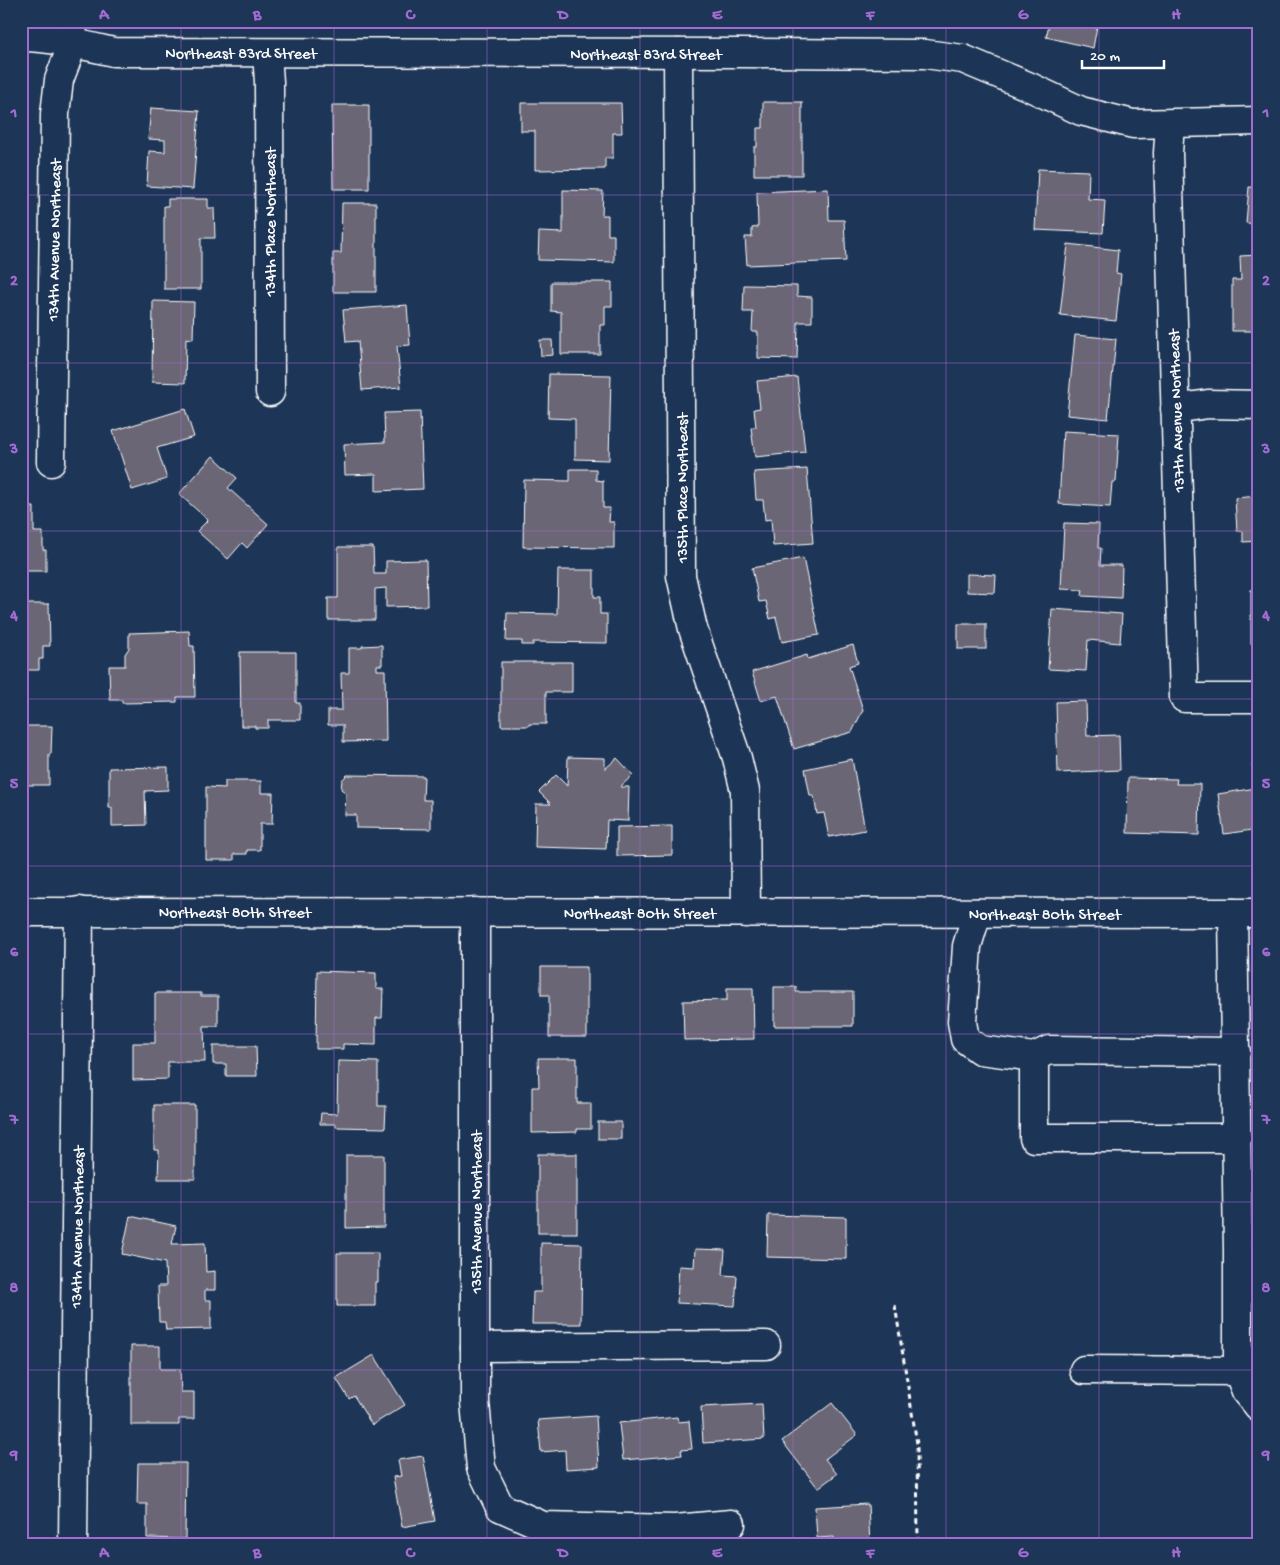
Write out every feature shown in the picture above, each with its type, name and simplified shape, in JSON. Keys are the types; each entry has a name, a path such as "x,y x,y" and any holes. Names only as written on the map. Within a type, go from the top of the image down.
{"street":[{"name":"Northeast 83rd Street","path":"21,37 73,32 113,52 925,54 963,59 1081,111 1133,124 1259,121"},
{"name":"134th Avenue Northeast","path":"51,462 55,114 58,80 73,32"},
{"name":"134th Place Northeast","path":"267,52 269,82 270,392"},
{"name":"135th Place Northeast","path":"678,53 681,576 693,629 737,758 745,791 746,913"},
{"name":"137th Avenue Northeast","path":"1170,124 1168,152 1184,698 1259,698"},
{"path":"1175,409 1208,404 1259,405"},
{"name":"134th Avenue Northeast","path":"73,1544 79,911"},
{"name":"Northeast 80th Street","path":"21,912 1246,913"},
{"name":"135th Avenue Northeast","path":"475,912 475,1402 482,1468 500,1507 543,1526 675,1529 731,1524"},
{"path":"977,913 967,946 962,1022 965,1039 980,1050 1034,1057 1049,1050 1236,1052"},
{"path":"1246,913 1236,1052 1237,1138 1249,1295 1238,1370 1246,1391 1259,1407"},
{"path":"1034,1057 1034,1138 1237,1138"},
{"path":"475,1347 766,1345"},
{"path":"1084,1370 1238,1370"}],"path":[{"path":"895,1305 917,1444 918,1544"}],"building":[{"path":"1050,21 1098,21 1093,48 1046,37"},
{"path":"763,102 802,102 802,175 754,175 754,147 757,147 757,128 763,128"},
{"path":"521,103 621,103 622,133 613,133 613,158 605,158 605,169 535,170 535,131 521,131"},
{"path":"332,105 369,105 369,189 333,189"},
{"path":"151,108 199,111 193,189 147,186 149,151 165,152 165,140 148,139"},
{"path":"1038,169 1089,171 1088,199 1105,200 1103,233 1035,230"},
{"path":"1249,187 1259,188 1259,224 1246,223"},
{"path":"828,189 829,220 844,220 846,261 747,265 745,237 752,237 752,228 758,227 757,192"},
{"path":"563,190 603,191 602,215 608,215 608,235 614,235 614,262 538,260 539,232 563,233"},
{"path":"168,199 208,199 208,208 214,208 215,238 201,238 201,289 164,289 164,206 168,206"},
{"path":"342,203 376,203 376,292 333,292 333,253 341,253"},
{"path":"1068,244 1118,250 1116,273 1121,274 1116,321 1060,315"},
{"path":"1259,255 1259,331 1232,331 1232,280 1241,280 1240,256"},
{"path":"551,282 612,282 612,306 605,306 605,325 600,325 600,354 561,354 561,312 551,311"},
{"path":"744,285 797,286 797,296 812,297 812,322 798,322 797,359 758,358 758,332 752,332 753,312 743,312"},
{"path":"153,301 194,302 193,339 186,338 185,383 152,382"},
{"path":"407,305 410,345 397,346 401,387 362,390 358,341 346,342 343,310"},
{"path":"1075,335 1116,339 1108,419 1067,415"},
{"path":"540,340 552,340 553,355 541,356"},
{"path":"549,374 611,375 609,460 575,459 575,419 548,418"},
{"path":"797,377 805,452 755,457 751,428 756,427 754,409 760,408 757,381"},
{"path":"185,409 194,437 157,448 167,479 132,490 113,431"},
{"path":"420,412 423,489 376,491 376,474 345,475 344,444 385,442 384,413"},
{"path":"1063,431 1119,434 1116,482 1112,482 1110,507 1059,504"},
{"path":"213,456 237,478 228,488 268,524 247,548 242,543 228,559 197,531 208,520 179,494"},
{"path":"570,469 596,469 596,480 603,481 603,508 610,508 609,522 614,522 614,548 523,547 524,480 570,481"},
{"path":"807,469 813,543 773,546 771,519 765,520 763,500 756,500 754,472"},
{"path":"1259,496 1259,541 1243,542 1243,531 1237,531 1235,498"},
{"path":"21,504 24,504 24,507 34,507 34,532 43,532 43,550 46,550 46,571 21,571"},
{"path":"1064,523 1099,524 1098,548 1101,548 1100,565 1122,565 1121,598 1082,596 1083,590 1061,589"},
{"path":"338,547 373,547 374,574 386,574 386,561 426,560 427,606 386,607 386,588 375,589 375,620 328,620 328,598 338,598"},
{"path":"803,558 819,635 782,642 776,617 770,619 766,601 759,602 752,568"},
{"path":"558,570 594,570 594,597 600,597 600,614 607,614 607,643 533,642 533,645 522,645 522,641 506,641 507,613 557,614"},
{"path":"967,574 996,575 995,593 967,592"},
{"path":"1251,590 1259,590 1259,644 1251,644"},
{"path":"21,604 49,604 50,646 43,646 43,659 39,659 39,670 21,672"},
{"path":"1052,609 1122,614 1120,643 1088,640 1086,671 1048,669"},
{"path":"958,624 986,624 986,649 958,649"},
{"path":"189,631 190,646 194,646 195,697 177,697 177,702 122,703 122,700 110,700 109,666 125,666 125,654 129,648 129,633"},
{"path":"382,645 382,665 377,665 377,670 385,670 386,741 343,742 343,725 328,725 328,710 342,710 341,673 349,673 349,648"},
{"path":"853,645 858,663 849,666 863,710 852,732 794,749 777,696 761,701 752,672 807,655 808,659"},
{"path":"240,652 296,652 296,703 300,703 300,720 268,720 268,728 241,726"},
{"path":"501,662 572,662 572,692 546,692 546,724 501,726"},
{"path":"1086,701 1087,736 1119,735 1120,770 1058,773 1056,702"},
{"path":"21,726 52,726 51,754 49,754 49,785 27,785 27,791 21,791"},
{"path":"568,757 605,758 605,769 617,758 633,775 620,787 629,787 628,821 607,820 606,849 535,847 536,804 551,804 539,792 556,775 567,786"},
{"path":"852,759 865,830 829,837 824,813 817,814 814,796 810,796 805,769"},
{"path":"1259,763 1259,829 1224,834 1218,794 1256,788 1252,765"},
{"path":"168,767 168,790 145,791 146,825 112,826 112,808 109,808 109,768"},
{"path":"347,775 424,776 423,800 431,800 431,829 356,828 356,815 345,815 346,793 341,789 342,780"},
{"path":"1128,778 1177,779 1176,784 1200,784 1199,835 1127,833"},
{"path":"225,781 261,781 261,793 273,793 272,824 260,824 260,850 247,850 247,854 234,854 234,860 206,860 206,787 225,788"},
{"path":"672,826 672,855 617,856 617,827"},
{"path":"541,967 587,967 587,1037 549,1037 549,995 541,995"},
{"path":"317,971 376,973 376,989 383,989 382,1018 376,1018 376,1045 343,1044 343,1049 316,1049"},
{"path":"774,987 796,987 796,992 853,992 853,1026 774,1026"},
{"path":"727,988 753,988 754,1039 684,1040 683,1001 727,1000"},
{"path":"155,993 201,993 201,996 218,996 218,1026 204,1026 205,1062 168,1062 168,1079 133,1080 133,1043 155,1043"},
{"path":"213,1046 256,1046 257,1076 226,1076 226,1064 213,1064"},
{"path":"538,1058 577,1058 577,1103 591,1103 591,1129 577,1129 577,1132 532,1133 532,1087 539,1087"},
{"path":"338,1061 378,1062 378,1106 386,1106 385,1128 336,1127 336,1124 320,1124 321,1113 337,1114"},
{"path":"154,1105 195,1105 195,1179 158,1179 159,1150 154,1150"},
{"path":"598,1122 621,1122 621,1139 598,1139"},
{"path":"538,1154 577,1154 577,1233 538,1233"},
{"path":"346,1155 384,1155 384,1227 346,1228"},
{"path":"768,1215 846,1217 846,1259 767,1257"},
{"path":"130,1216 176,1226 172,1244 205,1243 206,1272 215,1271 215,1290 205,1290 205,1300 211,1300 211,1329 166,1330 165,1322 159,1322 158,1286 166,1286 165,1263 122,1254"},
{"path":"541,1243 582,1244 581,1324 532,1324 533,1292 541,1292"},
{"path":"695,1249 725,1250 723,1275 737,1276 735,1306 677,1303 679,1266 694,1267"},
{"path":"337,1253 378,1253 378,1282 375,1282 375,1306 337,1306"},
{"path":"131,1346 160,1346 160,1369 180,1369 181,1392 194,1392 194,1419 179,1419 179,1425 131,1425"},
{"path":"374,1355 405,1405 372,1425 354,1396 349,1399 336,1378"},
{"path":"832,1403 857,1435 825,1459 837,1474 818,1488 782,1441"},
{"path":"762,1404 764,1439 703,1443 701,1407"},
{"path":"596,1416 599,1467 566,1469 565,1450 541,1452 538,1420"},
{"path":"677,1417 678,1422 689,1421 692,1449 681,1450 682,1455 623,1460 619,1423"},
{"path":"423,1456 435,1521 402,1527 393,1477 401,1476 398,1460"},
{"path":"138,1463 186,1463 185,1539 147,1538 147,1504 137,1504"},
{"path":"868,1504 870,1544 835,1544 834,1537 817,1538 815,1507"}]}
